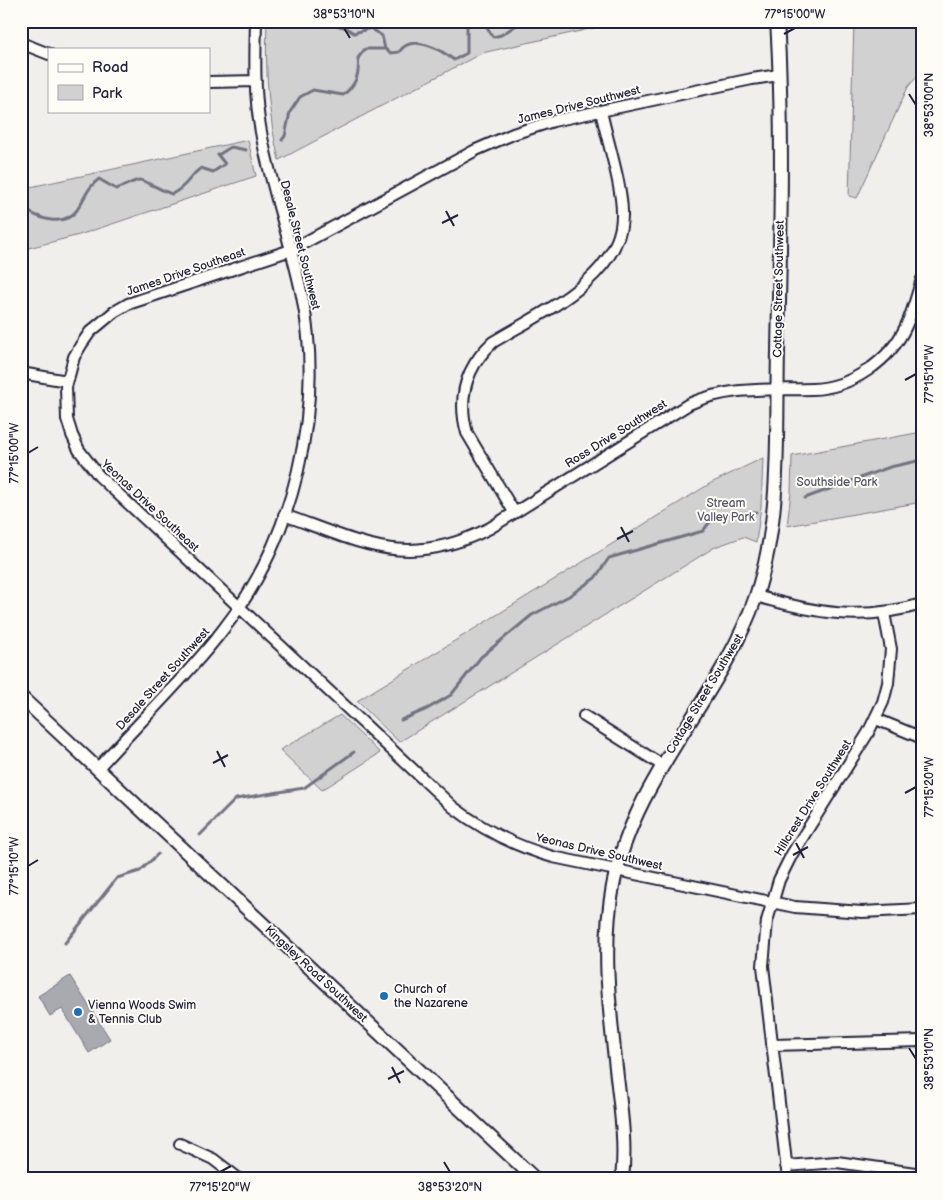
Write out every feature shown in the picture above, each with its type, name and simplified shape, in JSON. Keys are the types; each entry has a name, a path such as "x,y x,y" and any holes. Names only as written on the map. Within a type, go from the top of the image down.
{"street":[{"name":"Desale Street Southwest","path":"98,768 203,655 239,606 262,566 284,515 302,448 308,383 306,322 291,250 263,144 256,81 256,21"},
{"name":"Cottage Street Southwest","path":"622,1179 623,1130 607,989 606,958 609,912 617,870 634,818 662,765 732,651 756,596 770,542 774,512 781,172 780,75 777,21"},
{"path":"22,44 48,54"},
{"name":"James Drive Southwest","path":"291,250 476,150 538,126 752,79 780,75"},
{"path":"210,82 256,81"},
{"path":"514,512 467,432 464,419 463,394 475,362 493,342 591,279 611,255 621,230 622,205 601,111"},
{"name":"James Drive Southeast","path":"67,381 81,345 101,321 114,312 128,304 291,250"},
{"name":"Ross Drive Southwest","path":"284,515 373,546 410,551 439,548 467,540 689,404 721,392 739,389 827,388 843,383 873,366 886,355 906,327 922,279"},
{"path":"21,373 67,381"},
{"name":"Yeonas Drive Southeast","path":"67,381 67,419 79,450 88,464 239,606"},
{"path":"756,596 816,612 859,615 884,613 922,604"},
{"name":"Yeonas Drive Southwest","path":"239,606 470,820 505,841 529,850 771,902 821,910 862,912 922,909"},
{"name":"Hillcrest Drive Southwest","path":"788,1179 763,966 764,944 771,902 792,854 876,719 883,702 890,667 890,649 884,613"},
{"name":"Kingsley Road Southwest","path":"21,697 535,1179"},
{"path":"584,716 662,765"},
{"path":"876,719 922,738"},
{"path":"772,1045 922,1041"},
{"path":"180,1144 212,1159 238,1179"},
{"path":"786,1166 837,1162 922,1174"}],"green space":[{"path":"267,21 625,21 482,53 279,160 272,126 268,91"},
{"path":"854,21 922,21 922,71 908,87 857,198 849,196"},
{"path":"248,140 256,176 79,235 21,250 21,189"},
{"name":"Southside Park","path":"922,432 922,502 787,526 791,492 792,456"},
{"name":"Stream Valley Park","path":"763,458 761,507 756,542 743,537 715,547 399,742 357,701 711,483"},
{"path":"340,715 380,753 322,790 280,750"}],"shaded area":[{"name":"Vienna Woods Swim & Tennis Club","path":"70,976 110,1039 89,1053 62,1009 50,1016 38,996"}],"waterway":[{"path":"311,21 344,27 354,33 371,28 382,36 385,49"},
{"path":"282,140 285,136 290,112 300,97 313,90 343,95 356,79 358,58 365,49 385,49 391,53 399,52 404,46 418,43 441,51 454,60 467,53 467,21"},
{"path":"483,21 493,37 501,35 523,21"},
{"path":"566,21 574,21"},
{"path":"21,207 42,218 50,220 65,219 77,210 89,190 99,179 116,189 141,180 172,194 201,168 213,172 225,164 218,155 231,147 246,150"},
{"path":"805,498 890,467 922,460"},
{"path":"401,720 427,709 451,695 481,657 532,615 569,596 595,578 609,558 703,531 715,515 756,512"},
{"path":"200,835 236,799 304,788 354,752"},
{"path":"65,943 117,878 140,871 158,854"}],"place":[{"name":"Church of the Nazarene","path":"384,996"},
{"name":"Vienna Woods Swim & Tennis Club","path":"78,1012"}]}
